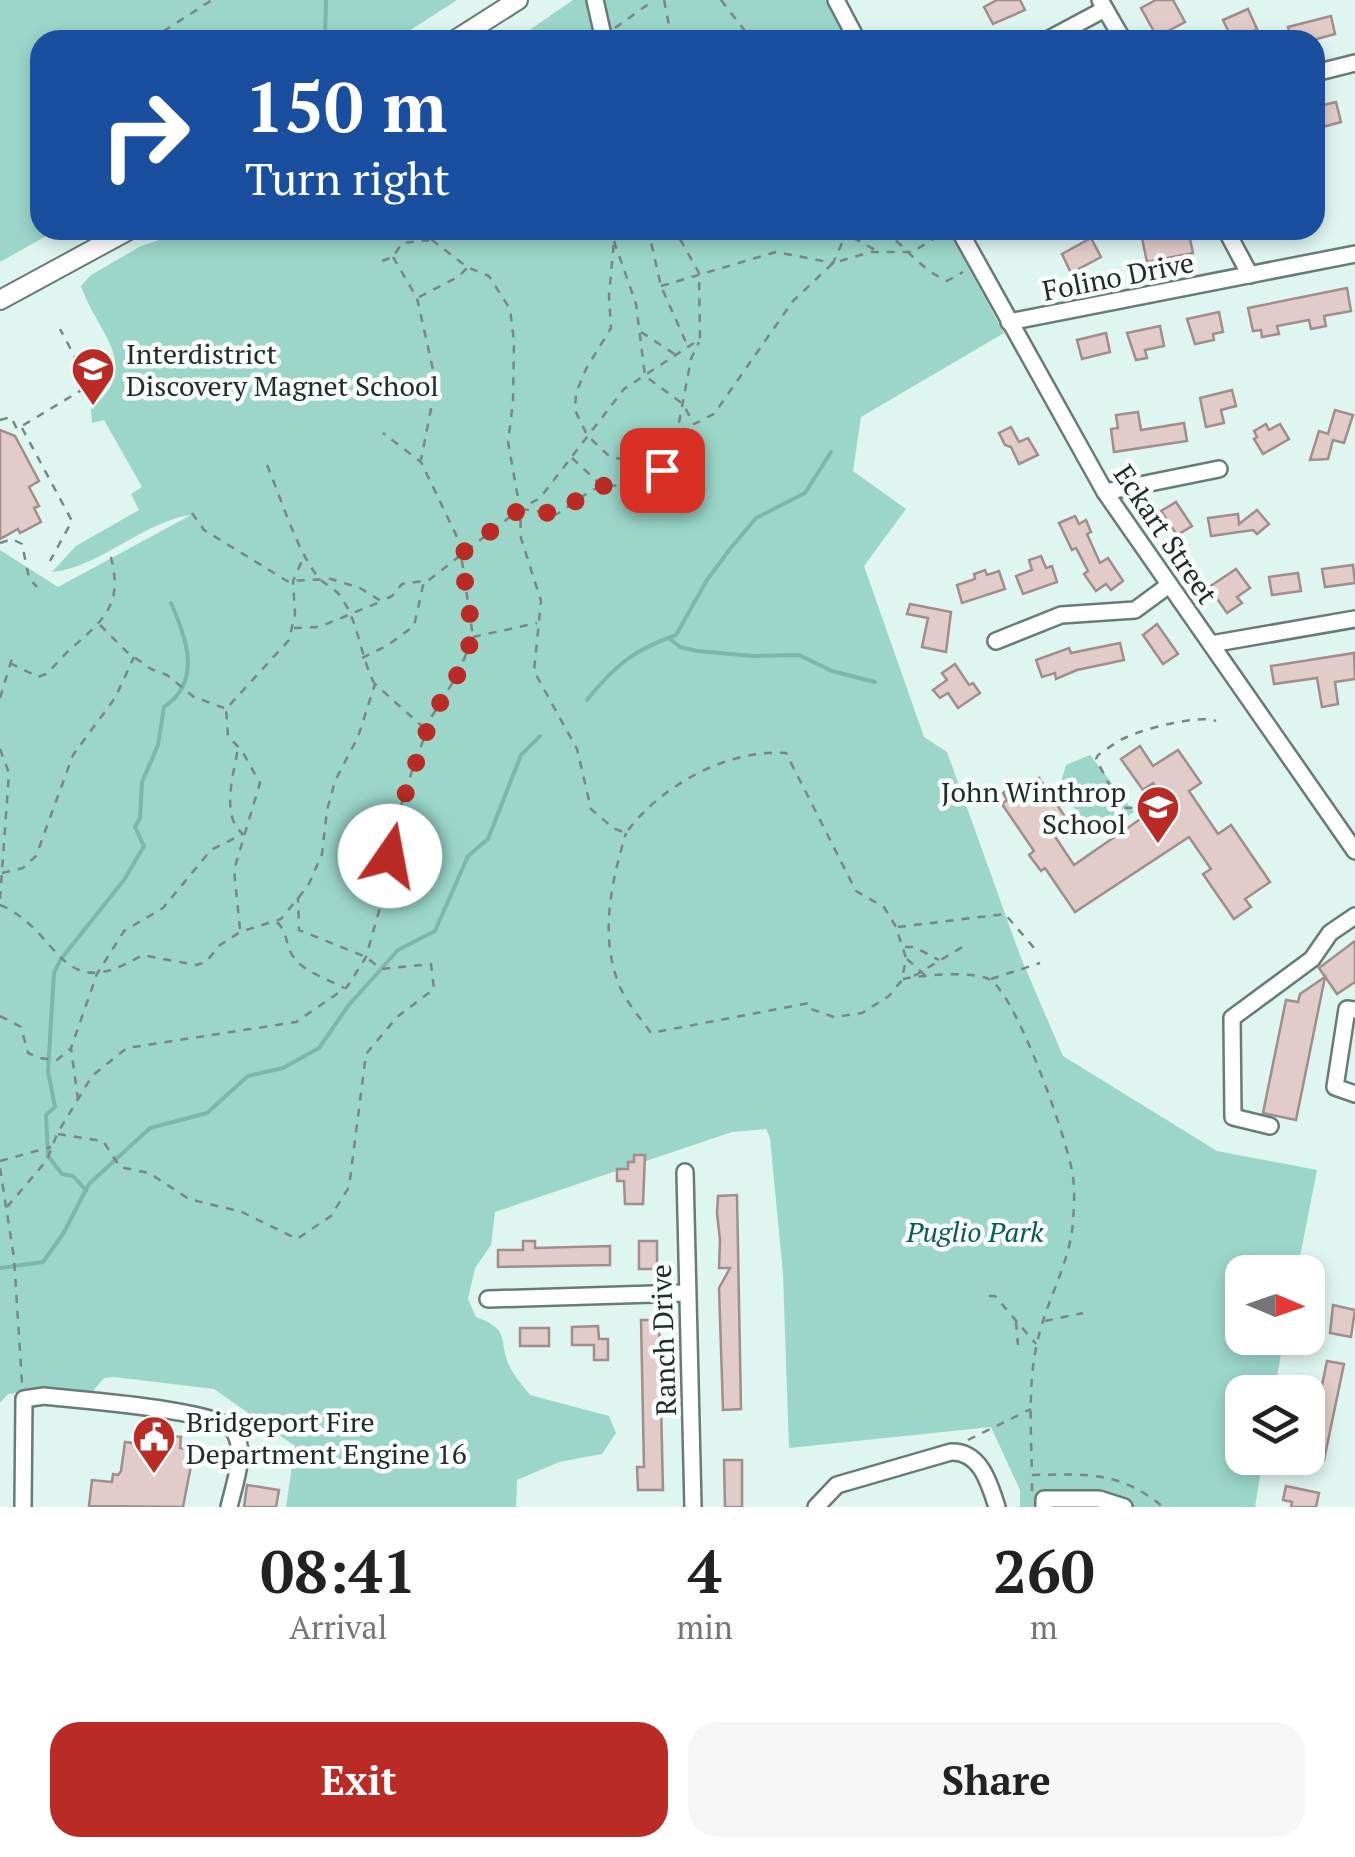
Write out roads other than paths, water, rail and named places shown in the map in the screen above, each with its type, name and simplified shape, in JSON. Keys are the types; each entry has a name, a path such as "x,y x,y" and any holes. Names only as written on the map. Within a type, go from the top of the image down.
{"main road":[{"path":"471,30 518,0"},
{"path":"0,300 111,240"}],"street":[{"path":"594,0 602,30"},
{"path":"836,0 852,30"},
{"path":"1063,30 1103,4 1117,30"},
{"path":"1325,71 1355,62"},
{"name":"Eckart Street","path":"964,240 1105,492 1355,851"},
{"path":"1231,240 1250,276"},
{"name":"Folino Drive","path":"1009,322 1355,254"},
{"path":"1105,492 1219,469"},
{"path":"996,641 1061,615 1135,610 1169,585"},
{"path":"1211,644 1355,619"},
{"path":"1270,1126 1233,1117 1232,1018 1312,960 1330,933 1355,916"},
{"path":"1351,1010 1335,1087 1355,1094"},
{"name":"Ranch Drive","path":"685,1172 693,1507"},
{"path":"488,1299 686,1292"},
{"path":"24,1507 24,1399 44,1396 221,1421 233,1430 238,1445 239,1462 229,1507"},
{"path":"816,1507 837,1485 951,1452 965,1452 975,1459 997,1507"},
{"path":"1044,1507 1044,1499 1099,1499 1124,1507"}],"waterway":[{"path":"325,30 326,0"},
{"path":"587,700 626,660 676,635 707,580 756,518 805,493 831,452"},
{"path":"86,1190 73,1176 62,1174 48,1156 46,1115 55,1107 48,1071 54,973 124,880 144,846 135,827 140,818 142,782 158,745 164,707 184,685 187,672 186,644 171,603"},
{"path":"669,638 680,647 697,651 799,655 832,671 875,682"},
{"path":"0,1268 43,1262 63,1234 89,1184 150,1128 207,1113 248,1076 283,1068 319,1048 348,1006 398,950 435,931 468,856 488,839 521,755 540,736"}],"place":[{"name":"Interdistrict Discovery Magnet School","path":"93,407"},
{"name":"John Winthrop School","path":"1158,845"},
{"name":"Bridgeport Fire Department Engine 16","path":"154,1475"}],"park label":[{"name":"Puglio Park","path":"975,1231"}]}
